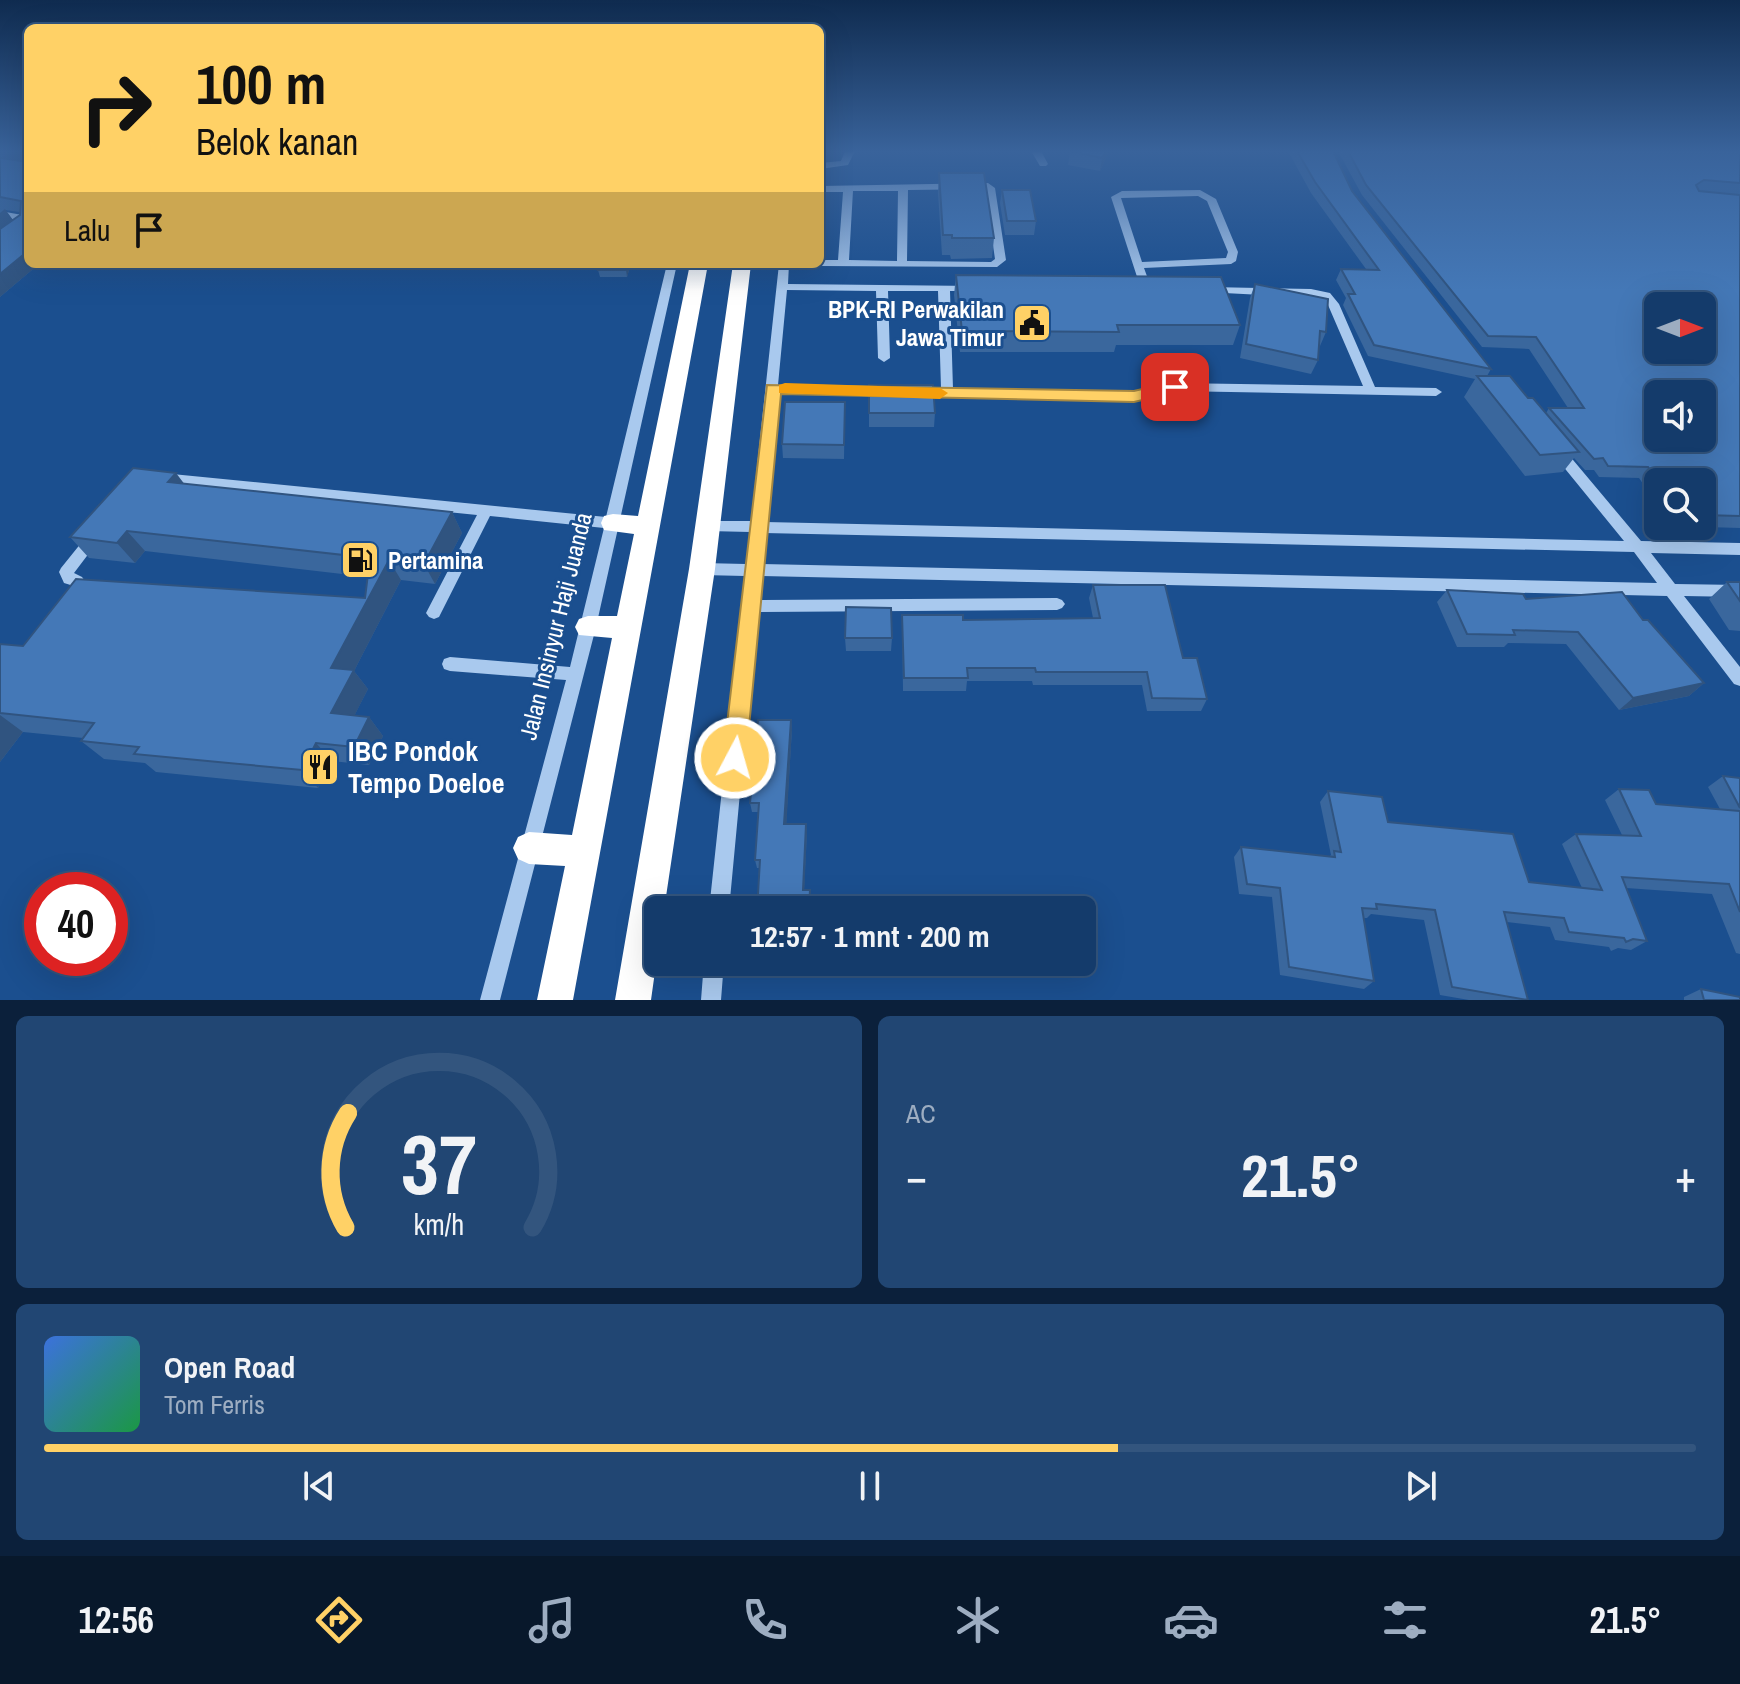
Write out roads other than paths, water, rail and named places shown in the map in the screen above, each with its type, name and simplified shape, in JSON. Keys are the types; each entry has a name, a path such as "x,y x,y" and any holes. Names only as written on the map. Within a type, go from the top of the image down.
{"highway":[{"path":"555,1000 698,268"},
{"path":"633,1000 702,569 741,268"},
{"path":"613,523 649,526"},
{"path":"588,627 629,627"},
{"path":"529,848 586,851"}],"street":[{"path":"843,262 847,198"},
{"path":"902,262 903,198"},
{"path":"824,263 993,265 1001,260 991,198"},
{"path":"1116,198 1146,290"},
{"path":"1138,265 1231,261 1233,252 1209,198"},
{"path":"0,214 24,223"},
{"name":"Jalan Insinyur Haji Juanda","path":"490,1000 588,627 671,268"},
{"path":"720,896 784,268"},
{"path":"783,287 990,289"},
{"path":"882,288 884,358"},
{"path":"944,288 947,394"},
{"path":"1130,289 1161,290"},
{"path":"1191,290 1311,292 1326,295 1333,304 1371,391"},
{"path":"773,389 1134,397 1175,387 1436,392"},
{"path":"1551,443 1637,546 1740,679"},
{"path":"146,480 157,477 613,523"},
{"path":"434,613 486,510"},
{"path":"708,526 1740,549"},
{"path":"77,581 69,579 66,572 100,530"},
{"path":"702,569 1740,591"},
{"path":"750,606 1057,604"},
{"path":"450,664 575,674"},
{"path":"711,1000 713,976"}],"place":[{"name":"BPK-RI Perwakilan Jawa Timur","path":"1032,323"},
{"name":"Pertamina","path":"360,560"},
{"name":"IBC Pondok Tempo Doeloe","path":"320,767"}]}
